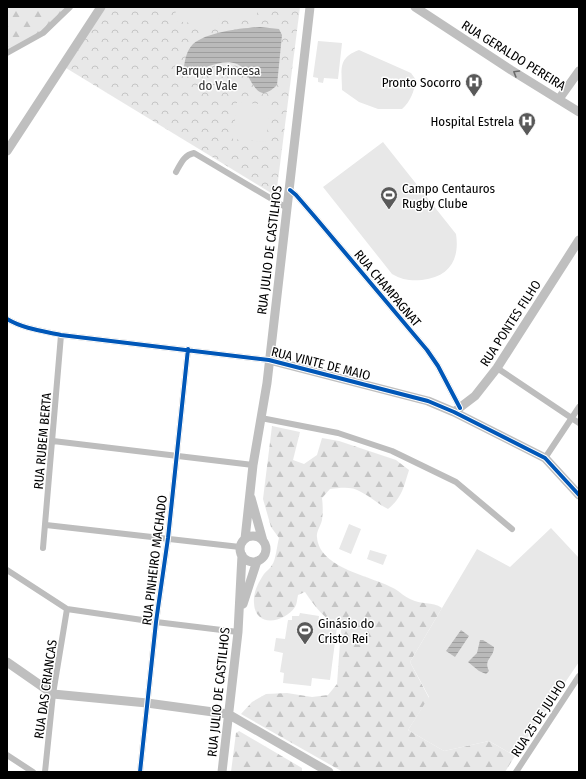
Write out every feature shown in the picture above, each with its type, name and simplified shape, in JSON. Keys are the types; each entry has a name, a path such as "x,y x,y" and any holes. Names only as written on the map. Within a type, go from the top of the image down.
{"main road":[{"path":"7,151 101,7"},
{"name":"RUA JULIO DE CASTILHOS","path":"222,772 238,632 242,547 269,360 290,190 310,7"},
{"name":"RUA GERALDO PEREIRA","path":"415,7 511,70 579,112"},
{"path":"559,99 579,71"},
{"name":"RUA PONTES FILHO","path":"457,410 475,396 497,368 579,240"},
{"name":"RUA VINTE DE MAIO","path":"269,360 428,401 457,410 545,458 579,495"},
{"name":"RUA JULIO DE CASTILHOS","path":"250,495 263,541"},
{"path":"257,536 263,541 266,553 257,561 248,561 242,547 248,537 257,536"},
{"name":"RUA JULIO DE CASTILHOS","path":"239,614 257,561"},
{"path":"7,662 53,694 147,703 228,714 329,772"}],"street":[{"path":"7,53 43,33 70,7"},
{"path":"176,172 181,162 188,154 194,153 287,208"},
{"name":"RUA CHAMPAGNAT","path":"290,190 315,216 426,350 438,366 457,410"},
{"name":"RUA VINTE DE MAIO","path":"7,319 15,324 30,329 61,335 269,360"},
{"name":"RUA RUBEM BERTA","path":"43,548 61,335"},
{"name":"RUA PINHEIRO MACHADO","path":"140,772 156,622 168,538 188,350"},
{"path":"497,368 579,423"},
{"path":"545,458 579,407"},
{"path":"261,418 338,433 392,451 456,482 512,529"},
{"path":"53,441 253,465"},
{"path":"46,525 242,547"},
{"path":"7,570 67,609 238,632"},
{"name":"RUA DAS CRIANCAS","path":"45,772 53,694 67,609"},
{"name":"RUA 25 DE JULHO","path":"516,772 579,676"},
{"path":"7,755 33,772"}],"green space":[{"path":"7,7 67,7 43,33 7,53"},
{"name":"Parque Princesa do Vale","path":"105,7 300,7 276,196 66,68"},
{"path":"176,7 220,7 218,26 175,21"},
{"path":"225,7 258,7 256,21 224,17"},
{"path":"318,41 342,43 338,79 324,78 323,83 318,82 318,78 313,77"},
{"path":"359,50 411,73 416,80 412,96 402,109 378,109 359,102 342,90 342,66 344,61 352,53"},
{"path":"237,102 270,105 266,142 233,139"},
{"name":"Campo Centauros Rugby Clube","path":"383,142 456,234 457,243 454,259 451,266 439,275 422,280 407,280 392,274 323,187"},
{"path":"272,426 300,432 293,460 304,464 317,455 322,438 339,441 396,460 409,470 399,496 393,505 388,509 357,490 346,488 330,489 322,498 322,520 317,535 320,548 327,557 348,570 385,584 414,601 434,604 442,608 410,662 429,698 408,730 444,751 489,741 515,756 505,772 343,772 241,714 252,702 266,694 287,693 312,697 328,695 337,684 341,629 321,612 305,592 298,595 296,606 284,617 271,620 265,619 259,616 256,611 254,603 255,592 262,577 273,563 279,538 271,527 263,499"},
{"path":"349,524 361,529 351,554 339,549"},
{"path":"551,528 579,558 579,662 515,756 489,741 444,751 408,730 429,697 410,662 477,549 510,567"},
{"path":"370,550 387,555 383,565 367,559"},
{"name":"Ginásio do Cristo Rei","path":"300,613 319,616 318,624 337,627 330,680 312,678 311,686 283,683 284,673 280,672 283,653 274,651 276,638 285,639 288,620 292,620 292,616 299,616"},
{"path":"239,731 302,768 302,772 231,772 236,733"}],"shaded area":[{"path":"260,27 279,29 282,35 277,85 269,91 263,93 258,90 242,68 237,64 230,62 222,62 195,70 184,67 189,49 199,40 225,31"},
{"path":"461,630 469,636 455,657 446,651"},
{"path":"480,640 483,640 494,647 494,651 487,664 489,671 486,674 479,671 468,662 477,653"}],"cycle path":[{"path":"290,190 315,217 427,350 438,366 460,408"},
{"path":"7,319 40,331 61,335 269,360 428,401 454,412 545,458 579,495"},
{"path":"140,772 156,622 168,538 188,349"}],"place":[{"name":"Pronto Socorro","path":"474,97"},
{"name":"Hospital Estrela","path":"527,136"},
{"name":"Campo Centauros Rugby Clube","path":"389,210"},
{"name":"Ginásio do Cristo Rei","path":"305,645"}]}
